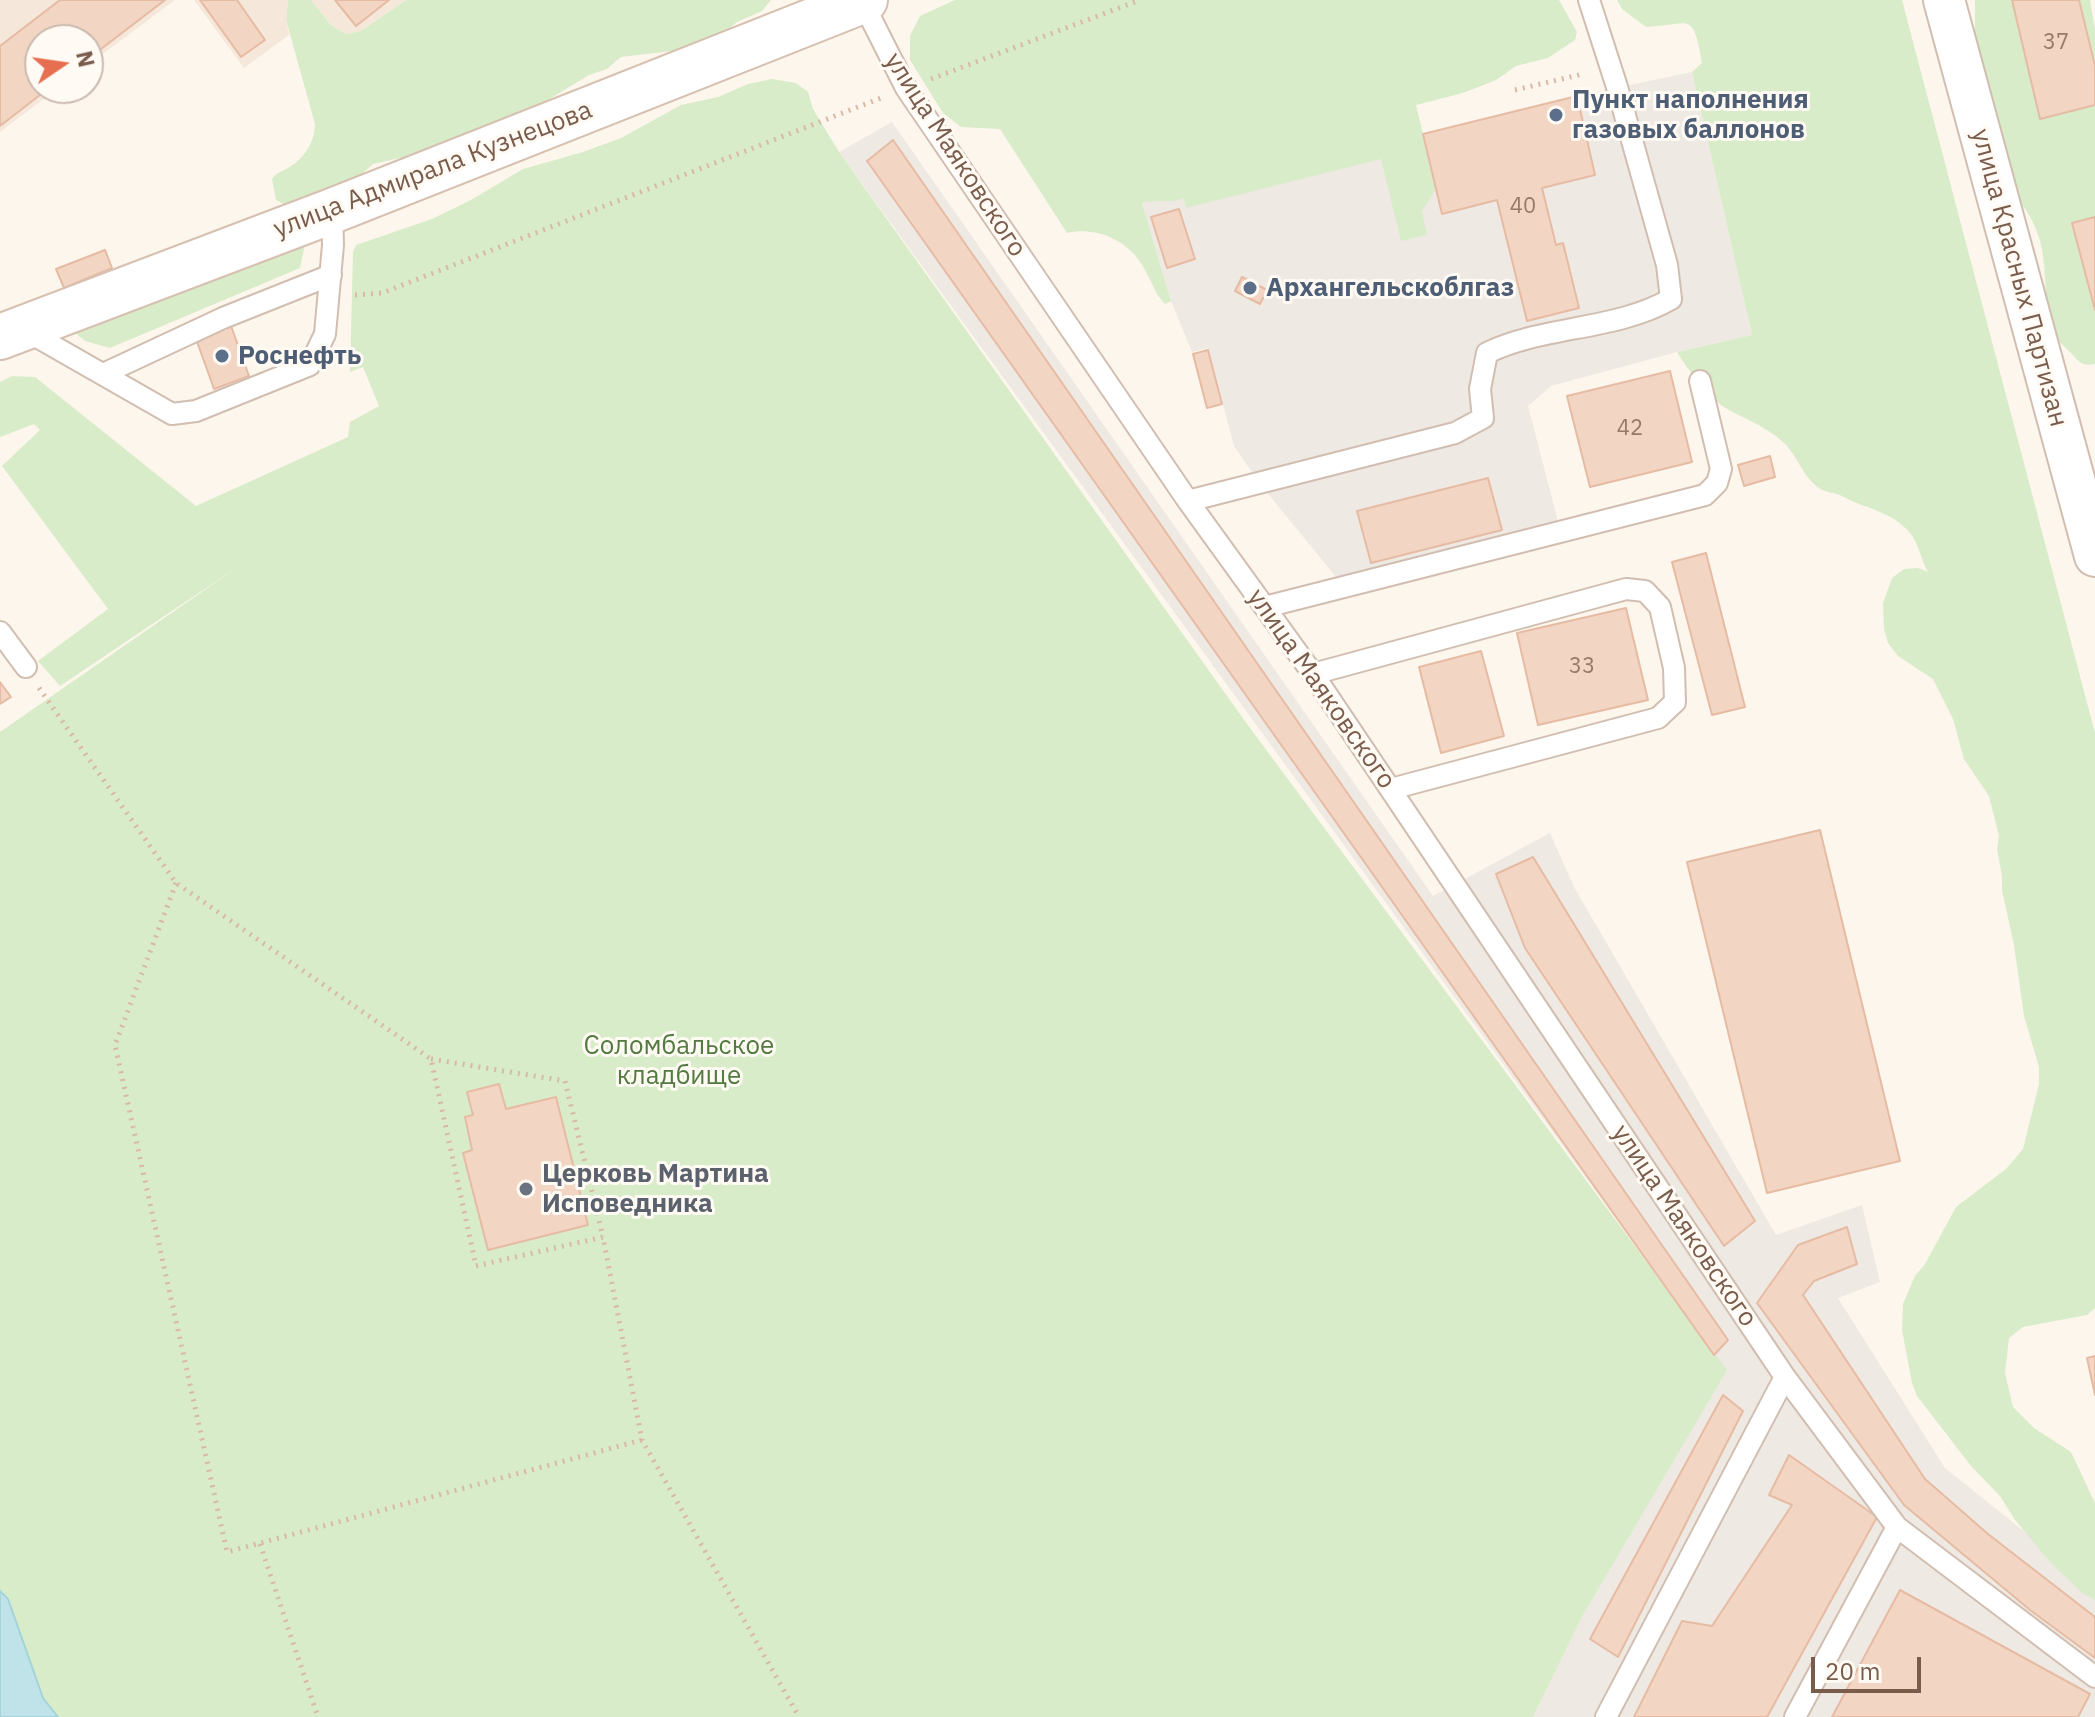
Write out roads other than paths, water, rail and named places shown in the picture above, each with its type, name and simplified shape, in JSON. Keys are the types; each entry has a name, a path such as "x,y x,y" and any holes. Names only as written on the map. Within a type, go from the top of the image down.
{"main road":[{"name":"улица Адмирала Кузнецова","path":"10,332 332,211 862,0"}],"street":[{"name":"улица Красных Партизан","path":"1944,0 2089,515 2095,556"}],"lane":[{"name":"улица Маяковского","path":"862,0 906,88 1188,501 1313,674 1785,1377 1897,1527 2095,1677"},
{"path":"1188,501 1455,433 1483,418 1480,389 1487,353 1512,341 1647,313 1671,299 1663,250 1589,0"},
{"path":"10,332 103,374 172,414 196,411 310,365 325,334 331,275 332,211"},
{"path":"103,374 223,318 331,275"},
{"path":"1265,607 1705,495 1717,483 1721,469 1700,381"},
{"path":"1313,674 1626,589 1645,591 1660,607 1674,668 1675,702 1658,718 1391,789"},
{"path":"0,632 26,667"},
{"path":"1606,1717 1785,1377"},
{"path":"1795,1717 1897,1527"}],"water":[{"path":"0,1591 8,1599 43,1698 58,1717 0,1717"}],"place":[{"name":"Пункт наполнения газовых баллонов","path":"1556,115"},
{"name":"Архангельскоблгаз","path":"1250,288"},
{"name":"Роснефть","path":"222,356"},
{"name":"Церковь Мартина Исповедника","path":"526,1189"}],"park label":[{"name":"Соломбальское кладбище","path":"679,1061"}]}
